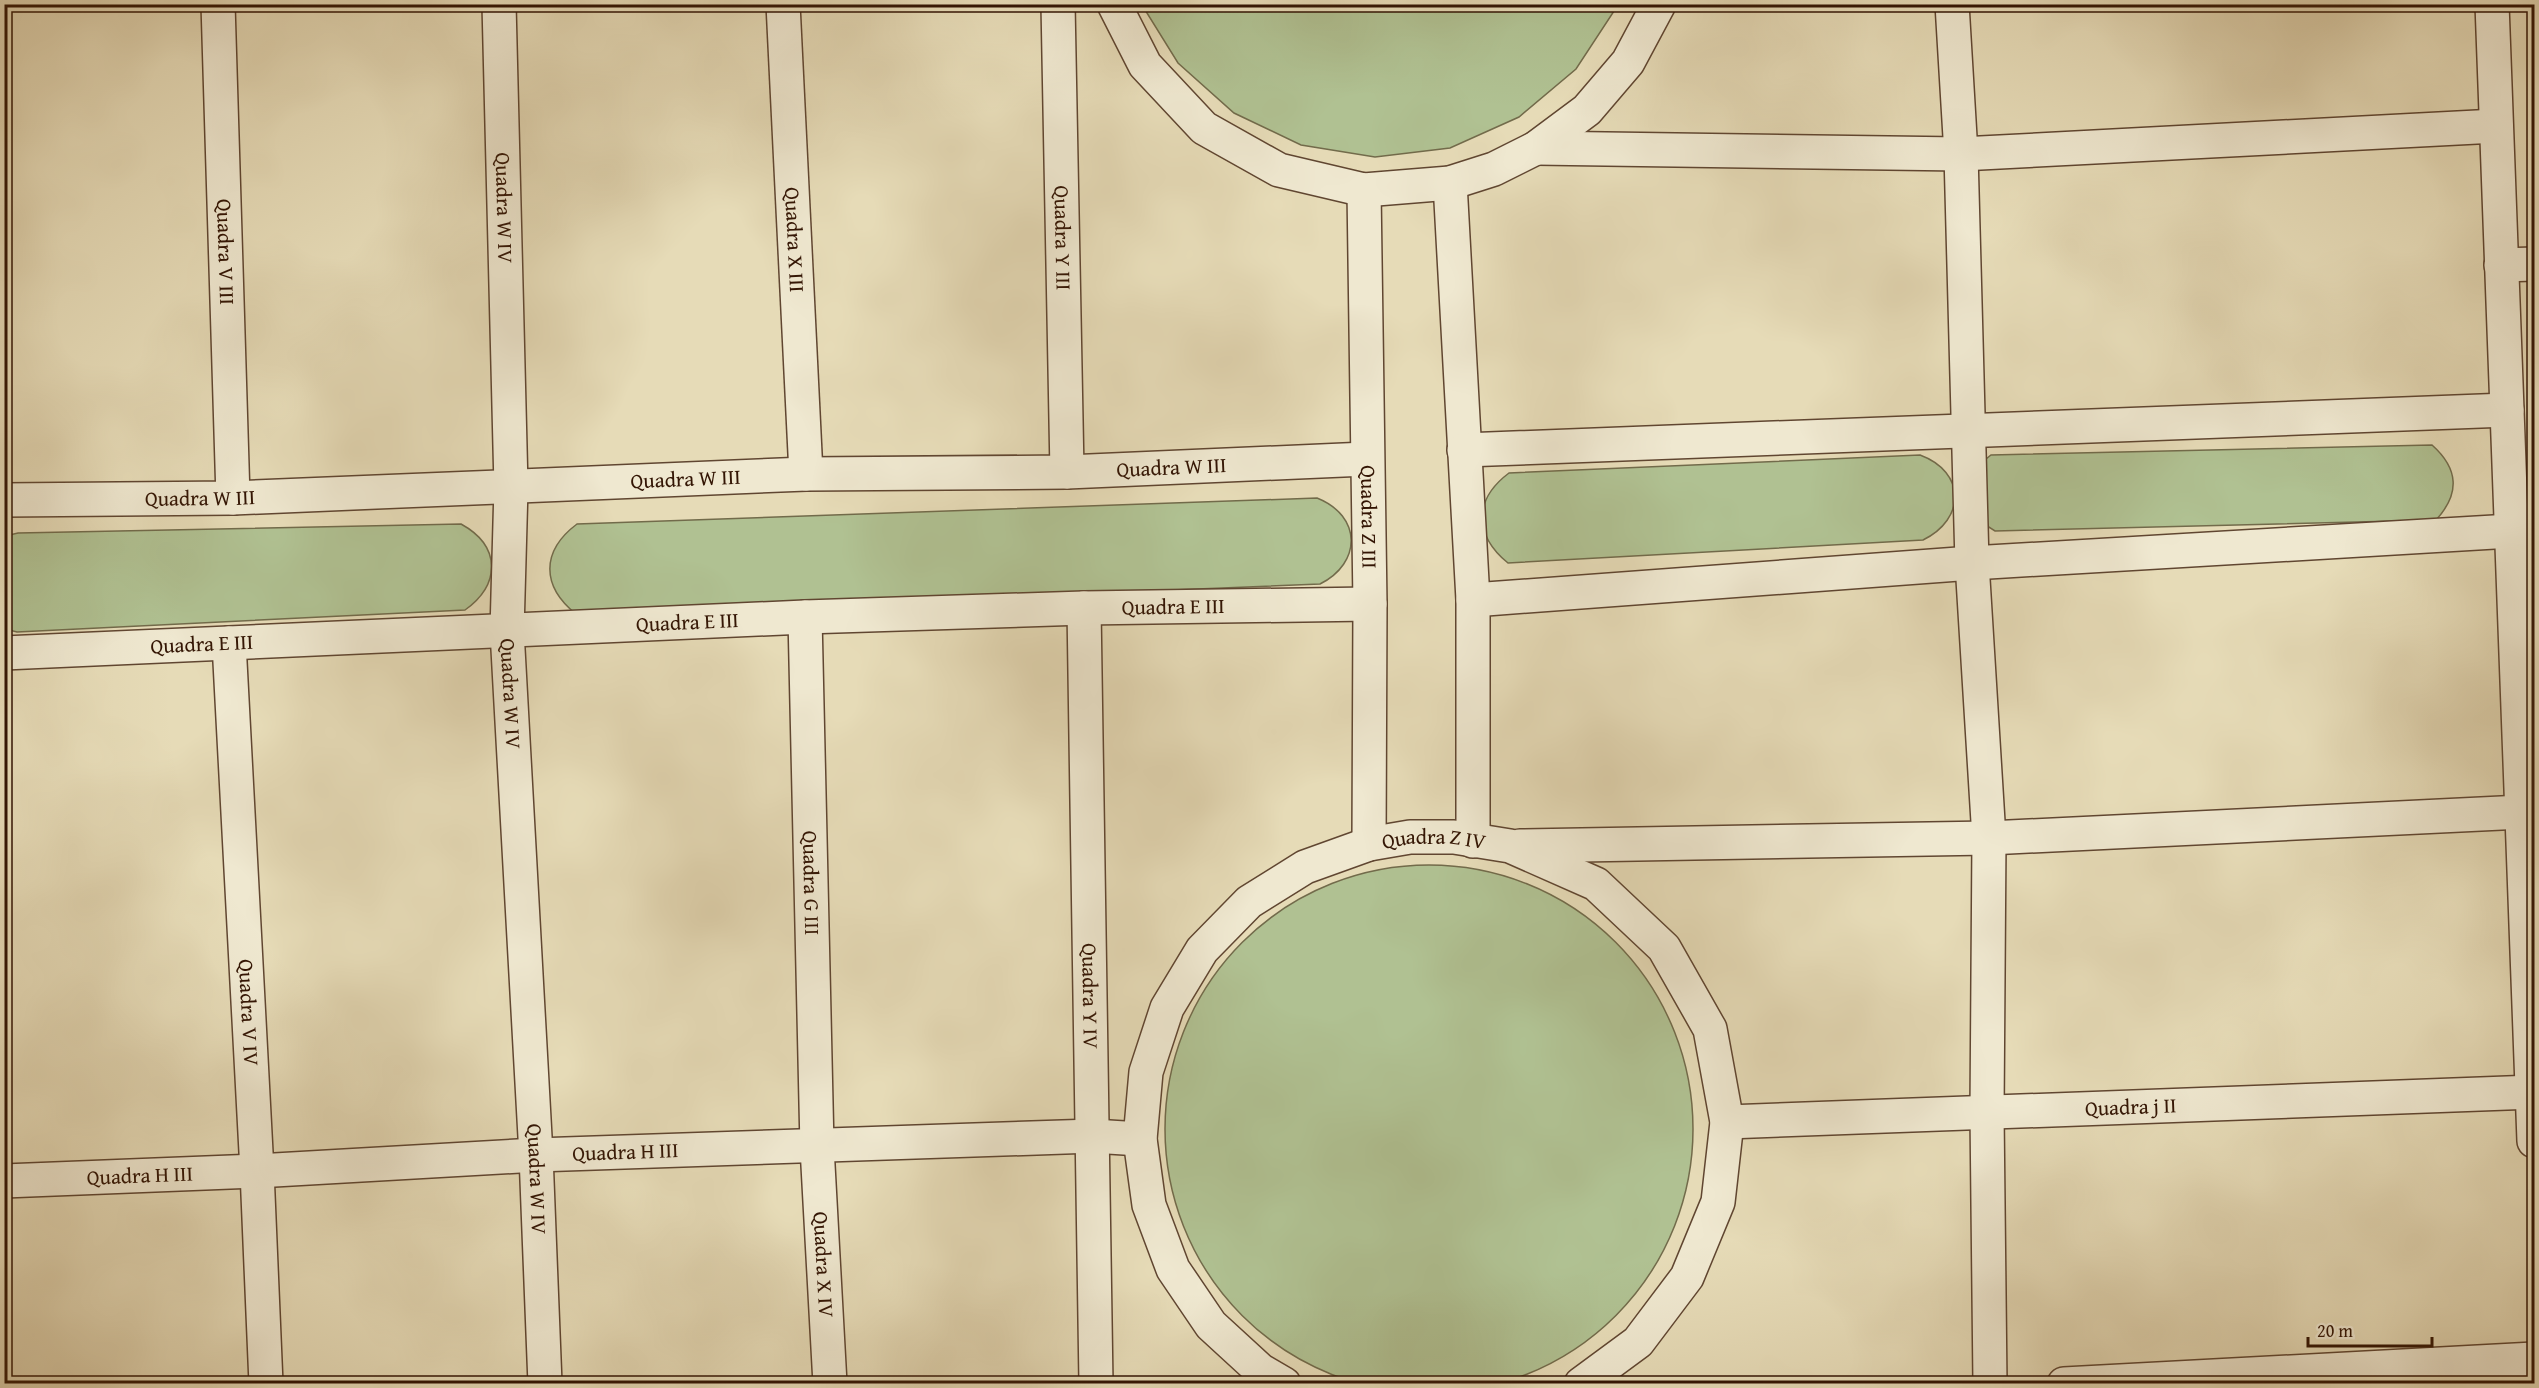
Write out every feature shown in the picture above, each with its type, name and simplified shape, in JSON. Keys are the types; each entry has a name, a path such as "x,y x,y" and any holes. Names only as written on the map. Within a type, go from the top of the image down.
{"street":[{"name":"Quadra V III","path":"218,4 233,498"},
{"name":"Quadra W IV","path":"499,4 511,487 507,631 536,1155 545,1383"},
{"name":"Quadra X III","path":"783,4 806,474"},
{"name":"Quadra Y III","path":"1058,4 1066,472"},
{"path":"1114,4 1144,65 1204,128 1279,170 1364,190 1450,183 1494,169 1536,148 1587,110 1594,102 1628,62 1659,4"},
{"path":"1952,4 1961,154 1972,563 1989,838 1987,1113 1990,1383"},
{"path":"2492,4 2511,531 2527,721 2522,812 2535,1141"},
{"path":"1536,148 1961,154 2496,126"},
{"path":"1450,183 1473,600 1473,841"},
{"name":"Quadra Z III","path":"1364,190 1366,459 1370,604 1369,844"},
{"path":"2501,265 2535,264"},
{"path":"1464,450 2507,410"},
{"name":"Quadra W III","path":"4,500 233,498 806,474 1066,472 1366,459"},
{"path":"1473,600 1972,563 2511,531"},
{"name":"Quadra E III","path":"4,653 805,617 1084,608 1370,604"},
{"name":"Quadra Y IV","path":"1084,608 1096,1383"},
{"name":"Quadra G III","path":"805,617 817,1147"},
{"name":"Quadra V IV","path":"229,643 266,1383"},
{"path":"1510,846 1989,838 2522,812"},
{"name":"Quadra Z IV","path":"1284,1383 1260,1370 1211,1324 1173,1269 1149,1205 1140,1139 1146,1072 1167,1008 1202,950 1249,902 1305,867 1369,844 1410,837 1454,837 1510,846 1596,884 1664,948 1710,1029 1727,1122 1718,1202 1687,1277 1638,1342 1581,1383"},
{"name":"Quadra j II","path":"1727,1122 2534,1092"},
{"name":"Quadra H III","path":"4,1181 257,1171 536,1155 1093,1136 1140,1139"},
{"name":"Quadra X IV","path":"817,1147 830,1383"},
{"path":"2064,1383 2535,1359"}],"green space":[{"path":"1142,5 1618,5 1576,69 1519,117 1450,148 1375,157 1301,145 1234,113 1178,63"},
{"path":"2432,445 2447,463 2453,482 2449,501 2436,520 1995,531 1984,524 1981,463 1991,455"},
{"path":"1920,455 1946,472 1953,484 1955,496 1953,508 1947,520 1937,531 1923,540 1508,563 1489,541 1482,518 1489,495 1497,483 1509,473"},
{"path":"1317,498 1332,506 1342,516 1349,528 1351,540 1344,564 1334,575 1320,584 576,614 556,592 551,580 552,557 557,546 565,534 577,524"},
{"path":"461,524 484,543 491,565 490,577 485,589 465,610 17,632 5,629 5,536 18,533"},
{"path":"1429,865 1480,870 1530,885 1576,910 1616,942 1648,982 1673,1028 1688,1078 1693,1129 1688,1180 1673,1230 1648,1276 1616,1316 1576,1348 1530,1373 1480,1388 1429,1393 1378,1388 1328,1373 1282,1348 1242,1316 1210,1276 1185,1230 1170,1180 1165,1129 1170,1078 1185,1028 1210,982 1242,942 1282,910 1328,885 1378,870"}],"building":[{"path":"2529,303 2534,303 2534,408"}]}
